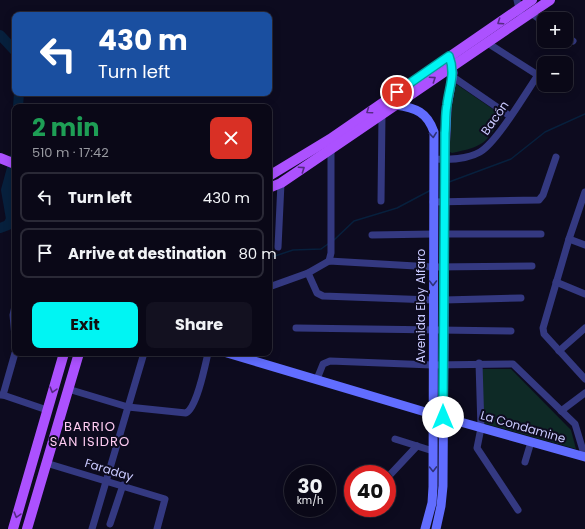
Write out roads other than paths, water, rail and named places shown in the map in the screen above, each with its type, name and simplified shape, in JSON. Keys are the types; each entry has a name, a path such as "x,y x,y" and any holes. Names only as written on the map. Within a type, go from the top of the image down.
{"main road":[{"path":"272,187 281,184 331,144 449,56 532,0"},
{"path":"519,9 530,13 550,0"},
{"path":"272,174 331,144 396,105 486,42 519,9"},
{"path":"0,158 12,163"},
{"path":"13,529 63,356"},
{"path":"27,529 33,503 77,356"},
{"path":"43,423 56,427"},
{"path":"21,500 33,503"}],"street":[{"path":"530,13 537,18"},
{"path":"486,42 537,74"},
{"name":"Avenida Eloy Alfaro","path":"430,528 441,506 443,486 446,107 453,77 453,66 449,56"},
{"path":"453,77 510,116"},
{"name":"Bacón","path":"434,159 445,159 480,152 491,144 510,116 537,82"},
{"name":"Avenida Eloy Alfaro","path":"396,105 409,107 425,115 434,132 432,300 433,488 430,528"},
{"path":"381,201 382,114"},
{"path":"330,261 331,144"},
{"path":"433,202 539,200 543,195 556,157"},
{"path":"278,247 281,184"},
{"path":"585,193 569,239 543,331 585,379"},
{"path":"372,235 433,234"},
{"path":"444,234 541,234"},
{"path":"569,239 585,245"},
{"path":"272,286 308,273 330,261 433,267 532,266"},
{"path":"308,273 317,293 323,296 432,300"},
{"path":"556,282 585,294"},
{"path":"444,300 521,298"},
{"path":"296,328 511,331"},
{"path":"559,351 585,328"},
{"path":"14,356 2,395 47,410"},
{"path":"92,529 143,356"},
{"path":"68,389 128,407 182,414 190,410 207,356"},
{"name":"La Condamine","path":"238,356 432,414 585,457"},
{"path":"318,379 323,364 330,361 432,365 479,363 515,364 576,426 585,457"},
{"path":"479,363 481,428 478,450 518,510"},
{"path":"561,411 585,393"},
{"path":"395,439 432,452"},
{"path":"525,462 531,442"},
{"path":"396,468 417,446"},
{"name":"Faraday","path":"46,463 123,485 165,499 157,529"},
{"path":"110,524 123,485"}],"waterway":[{"path":"0,35 12,48"},
{"path":"18,104 19,96"},
{"path":"449,182 511,159 545,132 585,114"},
{"path":"0,228 8,225 11,219 6,190 12,168"},
{"path":"334,240 354,221 397,208 431,190"},
{"path":"272,257 293,250 321,249 328,244"}],"district":[{"name":"BARRIO SAN ISIDRO","path":"90,434"}]}
